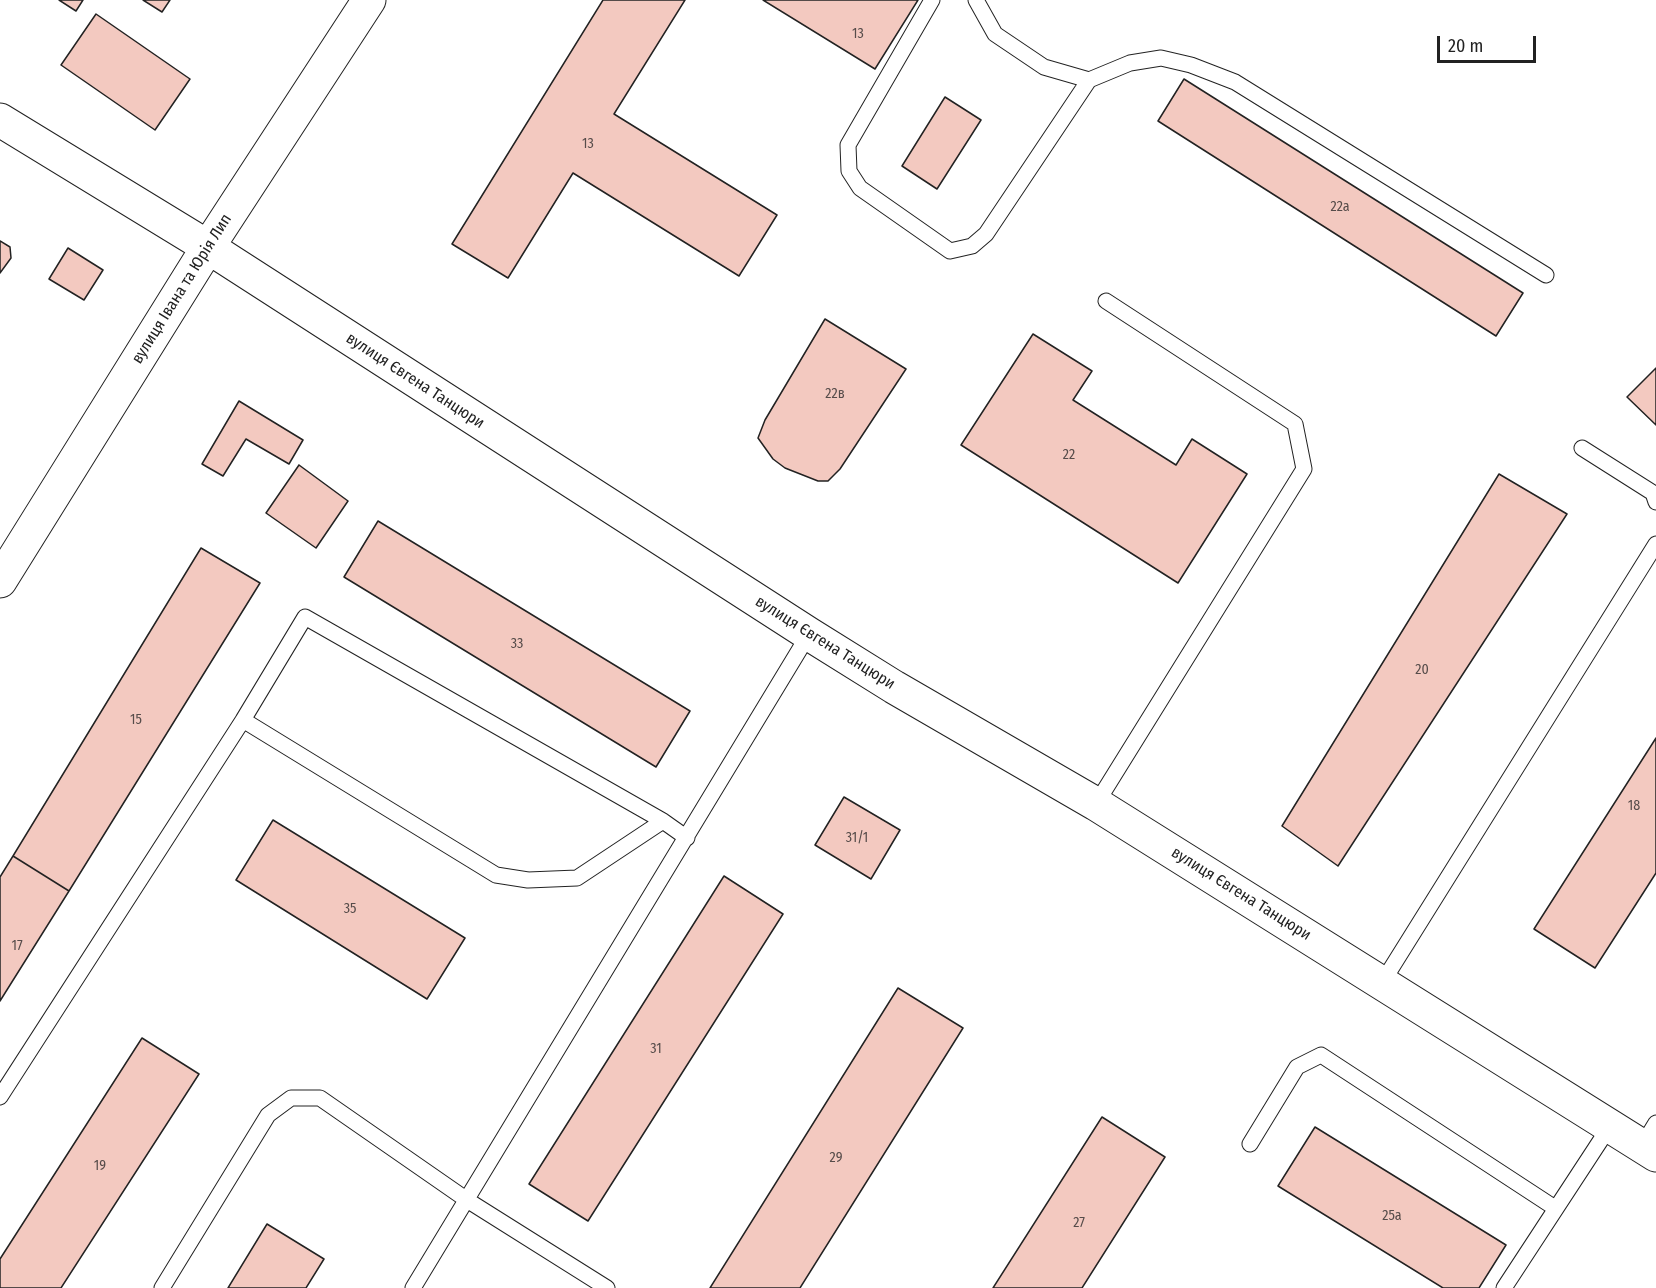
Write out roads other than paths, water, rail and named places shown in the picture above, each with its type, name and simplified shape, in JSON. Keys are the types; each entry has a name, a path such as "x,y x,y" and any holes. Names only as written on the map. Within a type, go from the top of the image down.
{"street":[{"name":"вулиця Івана та Юрія Лип","path":"0,581 208,247 369,0"},
{"name":"вулиця Євгена Танцюри","path":"0,120 208,247 894,687 1096,804 1610,1126 1651,1141"}],"lane":[{"path":"932,0 848,145 849,171 860,188 950,251 972,246 986,234 1089,80 1130,63 1161,58 1191,64 1235,82 1546,275"},
{"path":"976,0 995,34 1044,67 1089,80"},
{"path":"1096,804 1304,469 1295,424 1106,301"},
{"path":"1582,448 1653,494 1656,502"},
{"path":"1382,982 1656,544"},
{"path":"0,1097 243,720 305,617 663,821 687,838"},
{"path":"413,1288 809,634"},
{"path":"243,720 496,876 528,880 577,878 663,821"},
{"path":"1250,1144 1297,1067 1321,1055 1555,1208"},
{"path":"162,1288 268,1114 291,1098 320,1098 467,1200 607,1288"},
{"path":"1504,1288 1610,1126"}]}
